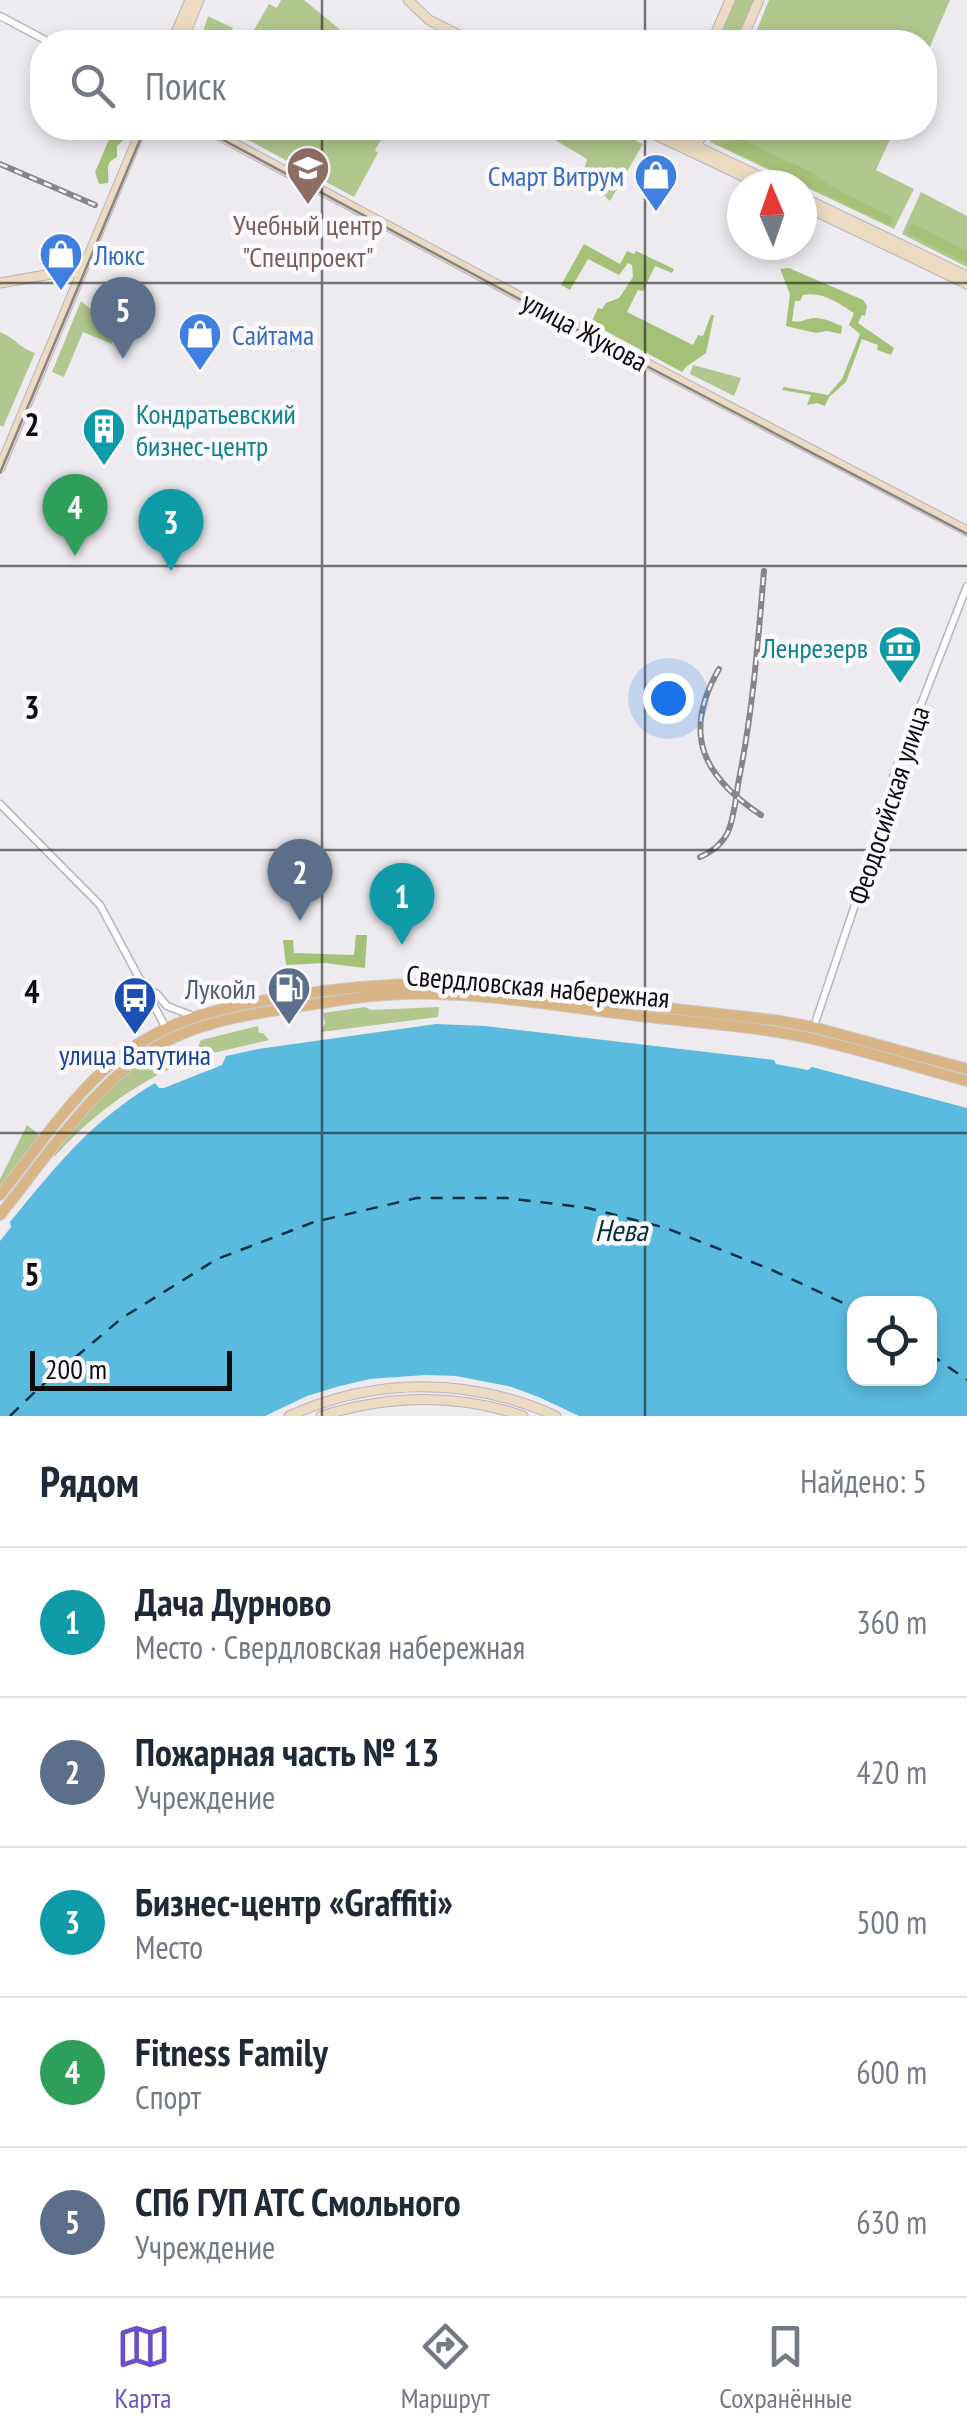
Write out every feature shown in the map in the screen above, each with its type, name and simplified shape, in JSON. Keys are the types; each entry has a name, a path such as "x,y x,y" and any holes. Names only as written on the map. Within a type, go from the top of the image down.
{"main road":[{"path":"177,30 190,0"},
{"path":"187,30 200,0"},
{"path":"408,0 448,30"},
{"path":"717,30 730,0"},
{"path":"747,30 760,0"},
{"path":"0,468 137,140"},
{"name":"улица Жукова","path":"227,140 967,532"},
{"path":"682,140 733,170"},
{"path":"696,150 701,140"},
{"path":"696,150 743,170"},
{"path":"817,204 967,276"},
{"path":"817,212 967,284"},
{"path":"0,282 68,271 81,274"},
{"name":"Свердловская набережная","path":"0,1194 104,1070 165,1028 217,1009 369,984 487,987 813,1027 967,1069"},
{"name":"Свердловская набережная","path":"0,1215 91,1102 112,1080 156,1048 223,1020 330,1002 406,994 452,994 782,1033 967,1081"},
{"path":"289,1416 356,1393 424,1386 482,1391 556,1416"},
{"path":"321,1416 373,1403 425,1398 479,1404 523,1416"}],"street":[{"path":"0,16 30,32"},
{"name":"Феодосийская улица","path":"813,1027 862,884 894,774 967,586"},
{"path":"0,804 100,905 165,1028 176,1037"},
{"path":"144,987 156,993 167,1006 194,1016"}],"green space":[{"path":"281,0 304,0 340,30 254,30 269,4 277,8"},
{"path":"734,0 756,0 742,30 721,30"},
{"path":"769,0 950,0 937,30 757,30"},
{"path":"208,16 233,28 232,30 204,30"},
{"path":"109,140 123,140 117,146 117,157 109,165 108,183 99,184 95,172"},
{"path":"248,140 381,140 354,197"},
{"path":"555,140 634,140 643,144 610,201 579,173 587,159"},
{"path":"711,140 890,140 876,170 914,189 894,229 817,193 817,170 769,170"},
{"path":"743,140 807,170 773,170 720,145"},
{"path":"817,176 894,218 890,225 817,191"},
{"path":"921,192 967,216 967,267 902,234"},
{"path":"912,223 967,251 967,264 907,233"},
{"path":"584,244 620,264 627,251 636,251 674,269 672,273 655,266 627,312 693,345 698,335 703,336 714,315 706,353 682,372 591,323 598,308 619,298 633,277 632,265 628,263 619,275 588,259 570,290 561,285"},
{"path":"789,268 863,300 867,306 865,316 858,323 894,348 891,355 862,339 846,382 825,406 807,405 811,395 782,390 784,387 828,395 842,379 860,334 849,325 854,313 817,295 803,295 795,301 792,321 824,319 842,326 841,334 786,326 790,294 780,269"},
{"path":"81,301 94,312 121,324 112,344 83,332 64,377 52,372"},
{"path":"0,332 35,353 3,427 0,425"},
{"path":"693,365 741,378 734,396 690,374"},
{"path":"356,935 367,935 365,968 325,963 286,965 283,940 293,940 294,953 354,955"},
{"path":"365,1007 439,1007 438,1017 321,1032 325,1023 323,1013"},
{"path":"258,1026 259,1033 269,1040 201,1056 201,1040"},
{"path":"163,1048 172,1068 109,1106 52,1155 123,1075"},
{"path":"27,1125 39,1140 0,1188 0,1179"}],"water":[{"name":"Нева","path":"436,1024 485,1026 774,1060 776,1064 808,1070 812,1067 967,1108 967,1416 579,1416 512,1387 456,1376 425,1375 370,1379 340,1386 265,1416 0,1416 0,1241 11,1227 10,1222 76,1146 112,1113 155,1083 164,1088 222,1065 226,1056"}],"ferry route":[{"path":"10,1416 122,1318 217,1259 314,1222 417,1198 507,1198 588,1208 666,1228 847,1305"},
{"path":"937,1359 967,1380"}],"tram line":[{"path":"0,473 140,140"},
{"path":"223,140 967,534"}],"railway":[{"path":"0,164 95,205"},
{"path":"700,857 723,840 734,812 751,701 764,571"},
{"path":"719,669 702,713 700,733 704,751 724,785 761,815"}],"place":[{"name":"Учебный центр \"Спецпроект\"","path":"308,206"},
{"name":"Смарт Витрум","path":"656,213"},
{"name":"Люкс","path":"61,292"},
{"name":"СПб ГУП АТС Смольного","path":"123,359"},
{"name":"Сайтама","path":"200,372"},
{"name":"Кондратьевский бизнес-центр","path":"104,467"},
{"name":"Fitness Family","path":"75,556"},
{"name":"Бизнес-центр «Graffiti»","path":"171,571"},
{"name":"Ленрезерв","path":"900,685"},
{"name":"Пожарная часть № 13","path":"300,921"},
{"name":"Дача Дурново","path":"402,945"},
{"name":"Лукойл","path":"289,1026"},
{"name":"улица Ватутина","path":"135,1036"}]}
